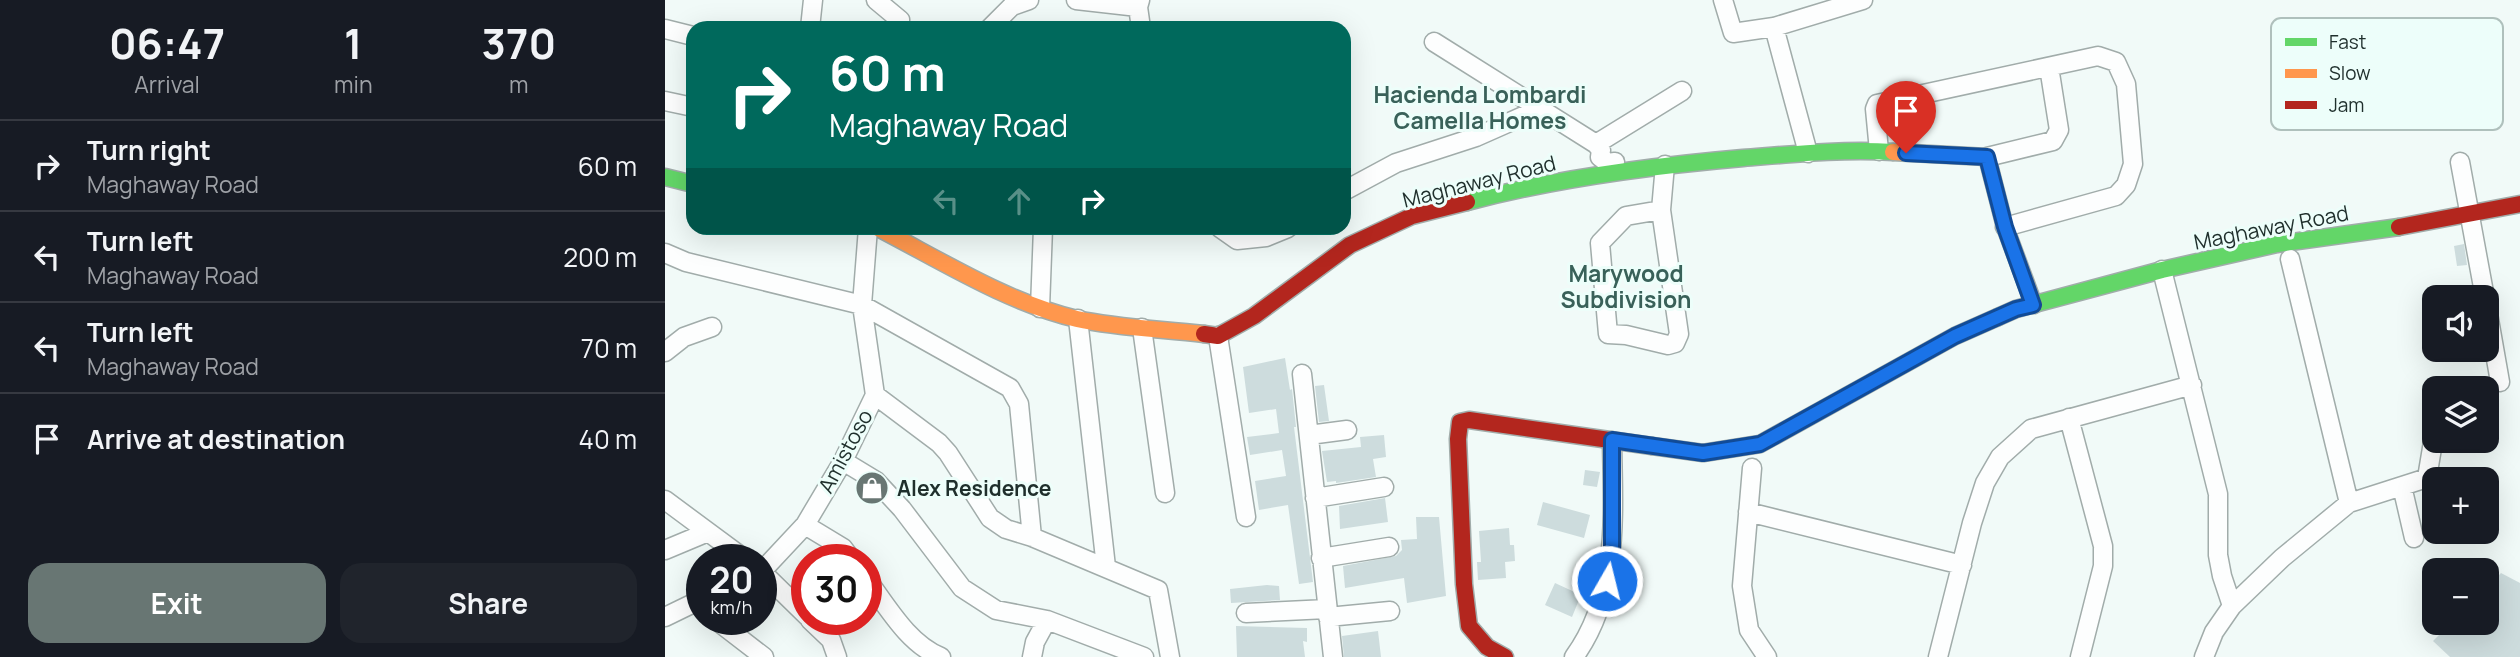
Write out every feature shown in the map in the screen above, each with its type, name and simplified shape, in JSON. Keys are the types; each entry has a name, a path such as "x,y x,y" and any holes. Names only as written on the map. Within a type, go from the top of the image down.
{"street":[{"path":"811,21 813,0"},
{"path":"876,0 900,21"},
{"path":"996,21 1012,6 1029,0"},
{"path":"1076,0 1139,4"},
{"path":"1723,0 1733,33 1775,27 1863,0"},
{"path":"1775,27 1808,153"},
{"path":"665,29 686,34"},
{"path":"1434,41 1609,157 1682,90"},
{"path":"1879,151 1875,109 1877,104 2098,56 2116,62 2126,84 2133,164 2126,184 2116,196 2005,227"},
{"path":"2033,305 2005,227 1987,157 2053,141 2059,130 2049,67"},
{"path":"665,101 686,106"},
{"path":"1351,187 1396,163 1476,137 1539,109"},
{"name":"Maghaway Road","path":"1218,336 1254,316 1350,245 1412,216 1500,193 1609,157 1665,165 1849,149 1987,157"},
{"path":"2460,162 2483,285"},
{"path":"1661,210 1626,216 1600,243 1608,334 1626,335 1668,345 1675,343 1679,334 1661,210 1665,165"},
{"path":"665,177 686,182"},
{"name":"Maghaway Road","path":"1505,657 1487,647 1469,626 1462,531 1458,439 1460,422 1469,420 1703,453 1760,444 1955,336 2016,309 2162,270 2277,244 2393,228 2520,204"},
{"name":"Amistoso","path":"777,555 805,525 842,461 874,395 862,305 868,235"},
{"path":"891,235 976,279 1040,308 1079,319 1218,336 1245,517"},
{"path":"1040,308 1043,235"},
{"path":"1230,235 1237,240 1271,235"},
{"path":"665,253 686,262 862,305 1010,388 1019,404 1032,537"},
{"path":"2290,259 2349,503"},
{"path":"2162,270 2218,495 2218,555 2232,606"},
{"path":"1079,319 1105,567"},
{"path":"665,352 684,337 712,327"},
{"path":"1142,328 1165,493"},
{"path":"2496,362 2500,382"},
{"path":"1302,374 1333,657"},
{"path":"1938,657 1972,523 1985,483 2000,457 2031,429 2192,385"},
{"path":"874,395 948,453 990,517 1006,529 1032,537 1158,590 1170,657"},
{"path":"2070,418 2103,546 2103,566 2080,657"},
{"path":"1309,435 1347,430"},
{"path":"1574,657 1583,645 1599,610 1607,581 1612,548 1612,440"},
{"path":"842,461 876,481 902,509 963,588 996,610 1047,620 1144,657"},
{"path":"1752,468 1742,586 1749,630 1767,657"},
{"path":"2204,657 2214,632 2232,606 2281,558 2349,503 2422,482"},
{"path":"1315,498 1384,486"},
{"path":"2402,486 2414,538"},
{"path":"665,500 724,544"},
{"path":"1748,512 1962,565"},
{"path":"805,525 836,544"},
{"path":"665,551 708,532"},
{"path":"1321,558 1389,547"},
{"path":"777,588 791,601"},
{"path":"882,599 910,636 928,652 941,657"},
{"path":"665,617 686,609"},
{"path":"1246,613 1390,611"},
{"path":"1032,657 1035,642 1047,620"},
{"path":"735,635 764,657"},
{"path":"826,635 831,640 837,657"}],"building":[{"path":"2464,244 2467,265 2457,266 2454,246"},
{"path":"1285,358 1290,390 1292,389 1294,427 1313,582 1299,584 1288,505 1259,510 1255,481 1286,476 1282,450 1250,455 1247,437 1279,433 1276,409 1249,413 1243,367"},
{"path":"1324,385 1329,421 1319,422 1315,386"},
{"path":"1384,435 1386,457 1373,459 1376,477 1327,482 1322,451 1361,447 1360,437"},
{"path":"1585,470 1600,472 1597,487 1583,485"},
{"path":"1385,498 1388,522 1340,529 1339,506"},
{"path":"1543,502 1590,515 1584,538 1537,525"},
{"path":"1416,517 1439,517 1446,596 1407,603 1404,578 1345,588 1343,566 1396,556 1402,550 1401,540 1417,539"},
{"path":"1509,528 1515,561 1505,562 1506,578 1478,580 1477,562 1481,562 1479,531"},
{"path":"2501,573 2520,583 2520,657 2450,657 2433,641 2439,635 2499,635"},
{"path":"1555,583 1581,595 1572,617 1545,605"},
{"path":"1279,586 1280,600 1231,603 1230,589"},
{"path":"1236,626 1307,628 1307,642 1303,641 1305,657 1237,657"},
{"path":"1378,631 1381,657 1344,657 1342,636"}],"traffic: fast":[{"path":"1467,202 1570,180 1674,165 1818,152 1893,152"},
{"path":"665,177 686,182"},
{"path":"1998,317 2016,309 2162,270 2277,244 2399,227"}],"traffic: slow":[{"path":"1893,152 1987,157 2005,227 2034,305"},
{"path":"891,235 975,280 1051,312 1108,324 1204,334"},
{"path":"1652,446 1703,453 1760,444 1955,336 1998,317"}],"traffic: jam":[{"path":"1204,334 1218,336 1254,316 1350,245 1412,216 1467,202"},
{"path":"2399,227 2520,204"},
{"path":"1505,657 1487,647 1469,626 1464,584 1458,439 1460,422 1469,420 1652,446"}],"place":[{"name":"Alex Residence","path":"872,488"}],"district":[{"name":"Hacienda Lombardi Camella Homes","path":"1480,107"},
{"name":"Marywood Subdivision","path":"1626,286"}],"route":[{"path":"1607,581 1613,523 1612,440 1703,453 1760,444 1955,336 2016,309 2033,305 2005,227 1987,157 1906,153"}]}
